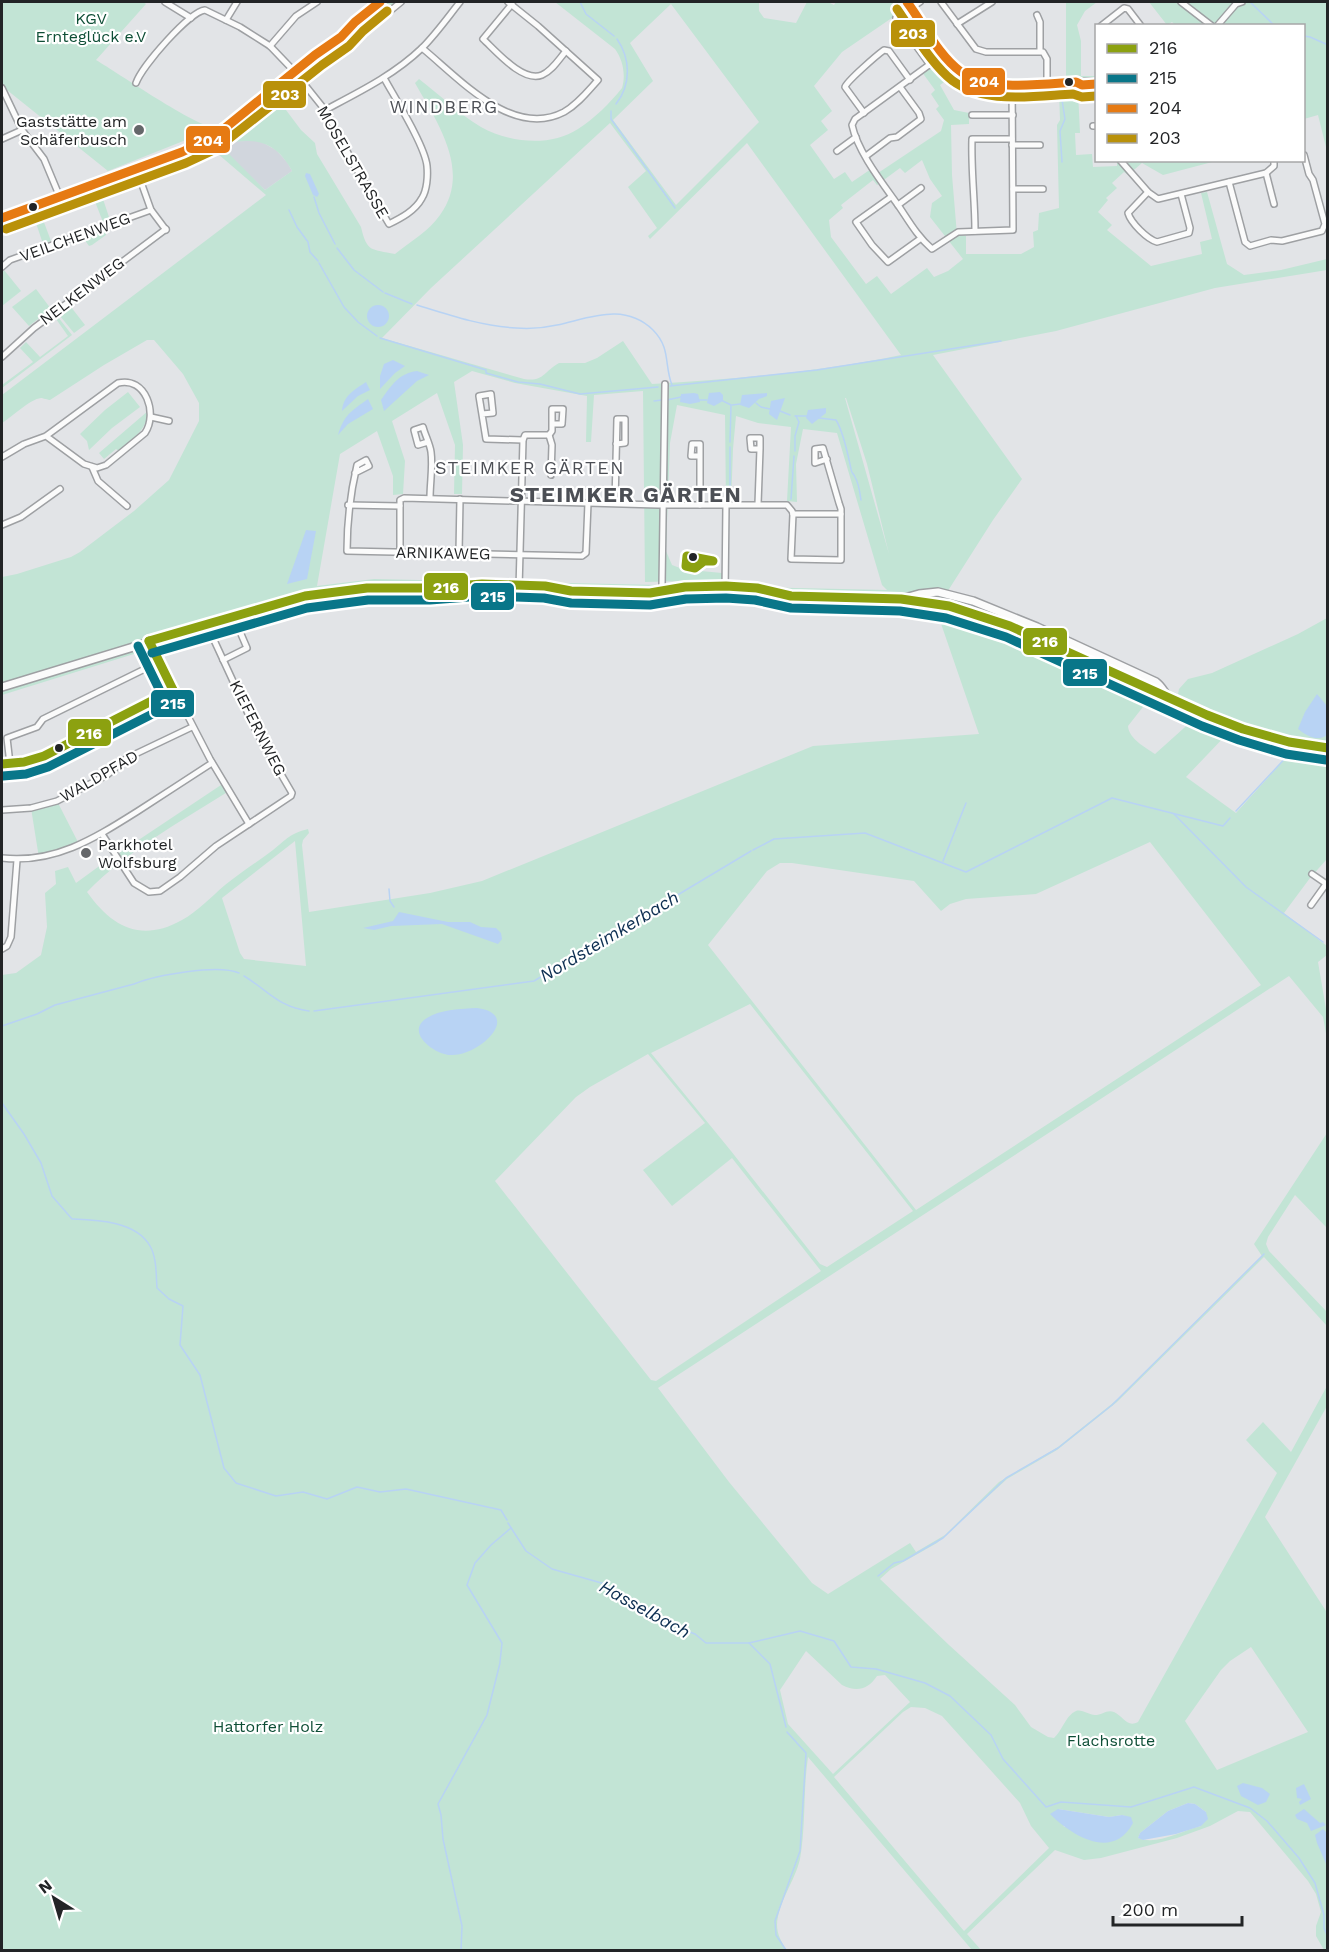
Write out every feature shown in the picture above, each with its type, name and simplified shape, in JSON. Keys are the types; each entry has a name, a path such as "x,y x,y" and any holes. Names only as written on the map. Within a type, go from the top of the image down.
{"street":[{"path":"136,83 151,60 191,18 165,2"},
{"path":"226,20 237,2"},
{"path":"270,46 296,16 317,2"},
{"path":"2,218 192,147 225,128 341,37 381,2"},
{"path":"303,82 401,2"},
{"path":"325,110 384,78 422,48 460,2"},
{"path":"907,2 944,54 957,69 970,78 987,83 1095,83"},
{"path":"911,8 920,2"},
{"path":"941,2 973,46 980,51 1043,52 1047,59 1047,83"},
{"path":"957,24 992,2"},
{"path":"1181,2 1209,24"},
{"path":"1219,24 1238,2"},
{"path":"422,48 490,104 512,115 529,119 549,117 565,111 580,100 598,80 566,51 510,3 483,39 521,73 531,77 541,76 566,51"},
{"path":"1104,24 1124,8 1128,9 1139,24"},
{"name":"MOSELSTRASSE","path":"191,18 205,10 226,20 270,46 295,72 325,110 389,224 411,212 422,198 426,186 427,165 384,78"},
{"path":"1037,15 1040,22 1040,51"},
{"path":"896,18 930,65"},
{"path":"864,113 845,87 847,81 870,64 871,59 884,50 889,51 910,80"},
{"path":"944,54 853,122 856,137 879,180 920,239 932,249 955,232 1012,230 1012,83"},
{"path":"866,156 921,119 900,87"},
{"path":"2,88 22,130 44,159 59,195"},
{"path":"972,116 1012,115"},
{"path":"2,139 22,130"},
{"path":"837,151 856,137"},
{"path":"975,231 974,187 971,180 972,139 1040,144"},
{"path":"1229,182 1245,242 1250,246 1322,231 1325,224 1305,159"},
{"path":"1122,162 1148,192 1158,199 1266,173 1274,166 1274,162"},
{"name":"NELKENWEG","path":"2,357 34,328 166,229 151,210 136,168"},
{"path":"1266,173 1274,204"},
{"path":"898,205 921,188"},
{"path":"1012,189 1043,189"},
{"path":"1148,192 1128,213 1130,219 1157,242 1189,233 1190,228 1181,194"},
{"path":"891,197 856,222 872,245 888,262 920,239"},
{"name":"VEILCHENWEG","path":"2,267 10,261 151,210"},
{"path":"2,457 24,444 46,436 118,383 127,381 134,383 148,400 151,417 149,426 139,439 106,465 92,467 84,464 46,436"},
{"path":"662,585 666,384"},
{"path":"482,414 494,413 491,394 478,396 486,439 549,435"},
{"path":"151,417 169,421"},
{"path":"615,503 616,444 617,419 626,419 625,443 616,444"},
{"path":"551,475 552,444 549,435 552,431 552,424"},
{"path":"519,587 524,438"},
{"path":"428,442 431,452 430,498"},
{"path":"758,504 760,449"},
{"path":"700,456 700,505"},
{"path":"400,552 400,500 430,498 663,505 786,505 793,514 791,559 841,560 841,514 827,459"},
{"path":"92,467 98,481 127,506"},
{"path":"355,473 348,505 400,506"},
{"path":"2,525 21,517 60,489"},
{"path":"459,553 460,499"},
{"name":"ARNIKAWEG","path":"348,505 347,551 582,556 586,553 588,502"},
{"path":"726,505 726,590"},
{"path":"793,514 841,514"},
{"path":"2,687 278,603 347,589 430,588 469,584 545,586 571,591 650,592 684,587 791,596 902,599 938,592 974,601 1029,623 1156,682 1174,701 1207,715 1274,738 1328,748"},
{"name":"KIEFERNWEG","path":"207,625 250,719 292,793 291,796 249,824"},
{"name":"KIEFERNWEG","path":"224,660 247,648 241,634"},
{"path":"102,834 134,883 141,889 156,892 166,888 216,846 249,824 192,727 149,641"},
{"path":"10,764 7,738 37,727 43,719 159,662"},
{"path":"2,764 44,756 173,690"},
{"name":"WALDPFAD","path":"2,810 31,808 57,801 107,775 128,758 192,727"},
{"path":"2,858 17,860 39,858 66,851 102,834 212,763"},
{"path":"2,949 7,946 11,937 17,860"},
{"path":"1311,905 1327,885 1312,874"}],"shaded area":[{"path":"260,141 276,150 292,171 265,190 217,142"}],"green space":[{"name":"KGV Ernteglück e.V","path":"2,2 143,2 146,4 96,60 192,119 216,128 108,171 7,90 2,93"},
{"path":"373,2 404,2 280,102 301,130 315,143 317,154 361,227 368,246 395,254 436,221 449,198 453,181 448,147 415,83 419,79 481,127 504,137 530,141 555,139 578,129 622,88 623,68 615,49 555,2 759,2 759,11 764,18 796,23 807,2 828,2 834,5 836,2 914,2 946,49 961,65 978,75 1016,79 1066,76 1066,2 1097,2 1085,11 1077,25 1081,41 1081,76 1095,76 1095,90 1078,91 1080,133 1075,133 1076,155 1092,154 1093,167 1117,166 1117,162 1212,162 1163,175 1142,163 1128,175 1124,172 1112,183 1117,188 1106,198 1108,200 1098,212 1112,225 1107,230 1151,266 1202,254 1200,242 1212,239 1201,193 1207,192 1227,264 1244,275 1281,270 1327,259 1327,270 1215,288 1056,331 933,355 1022,479 944,597 989,608 1178,694 1179,689 1188,679 1212,673 1298,634 1327,618 1327,859 1284,913 1327,946 1327,955 1318,962 1327,1015 1327,1039 1323,1017 1289,976 658,1388 729,1482 812,1583 828,1594 910,1543 916,1552 945,1535 999,1482 1058,1447 1118,1399 1262,1256 1254,1244 1327,1133 1327,1228 1295,1195 1268,1237 1266,1244 1269,1251 1327,1312 1327,1326 1264,1257 1117,1402 1057,1450 1007,1479 937,1543 891,1569 880,1579 1015,1705 1031,1727 1048,1737 1054,1738 1069,1716 1076,1711 1095,1715 1111,1711 1128,1723 1138,1722 1277,1473 1246,1440 1263,1422 1291,1452 1327,1386 1327,1406 1265,1517 1327,1610 1327,1950 1324,1950 1316,1936 1316,1926 1321,1912 1316,1894 1308,1881 1250,1812 1238,1811 1210,1826 1177,1838 1101,1858 1084,1860 1055,1850 967,1934 981,1950 972,1950 808,1757 800,1859 778,1916 779,1935 786,1950 2,1950 2,975 16,973 41,955 47,927 45,893 56,884 55,871 68,867 76,883 224,783 229,791 137,850 87,892 107,914 128,928 153,930 167,927 193,913 225,885 289,837 308,829 309,833 302,845 309,912 430,893 482,881 813,746 979,734 937,612 877,604 410,594 339,596 275,610 2,695 2,577 71,557 134,511 169,480 199,421 199,403 183,374 154,340 147,340 50,400 41,398 32,401 2,423 2,395 266,195 211,148 266,105 259,96","holes":["671,4 759,122 676,205 613,120 653,81 630,43","902,11 935,56 919,68 935,90 931,94 939,106 936,109 944,120 941,131 878,173 874,167 852,182 845,172 834,179 810,145 828,130 821,121 832,111 814,86 842,52","954,75 966,83 985,88 1059,92 1060,120 1057,125 1059,208 1039,213 1038,230 1033,232 1034,247 1021,254 966,254 966,236 957,235 951,125 969,124 969,113 954,110 940,85","610,123 646,171 628,187 657,228 648,236 650,239 747,143 901,355 777,374 652,384 623,341 597,358 585,363 559,363 540,378 531,380 382,338 431,288","254,141 274,148 292,171 265,190 218,143","922,160 930,179 942,196 932,203 930,217 963,259 948,271 934,277 927,268 891,294 877,276 866,284 831,237 829,220 843,208 841,205 873,180 877,185 900,168 905,173","472,371 515,383 587,396 586,442 591,442 594,395 643,391 645,582 726,580 722,573 701,571 693,573 672,565 666,551 670,443 677,405 725,415 726,505 731,504 736,416 758,423 791,427 787,501 797,502 796,464 803,429 837,433 882,585 887,590 374,579 317,586 340,454 377,431 393,476 393,495 403,494 405,461 392,421 437,393 455,445 454,494 462,494 463,445 454,382","845,398 867,464 889,554","1150,698 1194,719 1155,754 1131,735 1128,726","1228,733 1292,751 1236,813 1186,777","295,841 306,966 244,959 222,898","1150,842 1261,985 916,1210 708,945 767,871 780,863 914,881 941,911 950,904 966,899 1036,894","750,1004 913,1211 827,1267 820,1264 731,1151 651,1053","648,1054 705,1123 643,1170 672,1206 732,1158 821,1271 656,1381 651,1380 495,1181 576,1097","1251,1647 1308,1732 1217,1770 1185,1721 1221,1670","806,1651 842,1685 852,1689 866,1687 877,1676 885,1675 910,1702 833,1774 788,1724 780,1690","911,1707 925,1708 942,1716 1020,1803 1031,1826 1049,1848 964,1931 834,1777","1188,1803 1195,1804 1206,1812 1201,1826 1162,1839 1138,1838 1140,1833 1168,1811","1058,1809 1109,1817 1122,1815 1131,1818 1064,1827"]},
{"path":"1149,2 1327,2 1327,151 1318,115 1305,119 1305,24 1174,24 1172,22 1166,24"},
{"path":"102,196 110,220 103,222 94,199"},
{"path":"42,217 51,241 43,244 35,220"},
{"path":"106,231 106,235 92,245 89,246 84,239"},
{"path":"4,270 21,291 2,306 2,273"},
{"path":"36,289 51,309 29,326 12,307"},
{"path":"71,307 85,325 74,333 60,316"},
{"path":"58,317 72,335 2,388 2,385 33,362 20,348 26,342 40,357 68,336 56,319"},
{"path":"128,392 140,407 112,428 89,450 87,441 80,434"},
{"path":"148,411 145,424 138,434 119,451 116,449 104,459 99,453"},
{"path":"57,801 80,846 39,858 31,808"}],"water":[{"path":"306,173 310,174 319,194 317,197 313,195 305,176"},
{"path":"378,305 386,308 389,316 386,324 378,327 370,324 367,316 370,308"},
{"path":"393,360 405,366 380,389 380,376 384,364"},
{"path":"417,371 429,375 417,381 384,411 381,400 392,385 405,374"},
{"path":"366,382 370,390 358,396 342,411 347,397"},
{"path":"720,392 723,395 723,401 714,406 707,403 709,393"},
{"path":"767,393 767,396 759,399 749,408 740,405 742,395"},
{"path":"681,394 698,394 700,402 690,404 680,402"},
{"path":"785,398 777,420 769,414 771,401"},
{"path":"368,399 373,409 348,424 338,435 349,414"},
{"path":"826,408 826,413 812,424 806,418 808,410"},
{"path":"306,530 316,531 307,579 287,584"},
{"path":"1317,694 1327,706 1327,735 1320,738 1308,736 1298,729 1305,712"},
{"path":"399,912 448,922 470,922 481,927 496,928 501,933 502,939 498,944 442,924 391,926 374,930 363,928 393,921"},
{"path":"477,1008 490,1012 496,1018 497,1026 484,1042 474,1049 462,1054 444,1054 430,1047 420,1036 421,1024 433,1015 451,1010"},
{"path":"1243,1783 1262,1788 1270,1794 1266,1802 1258,1805 1241,1796 1237,1786"},
{"path":"1304,1784 1311,1799 1300,1805 1299,1802 1302,1799 1297,1798 1296,1788"},
{"path":"1188,1803 1195,1804 1206,1812 1208,1819 1201,1826 1176,1834 1143,1840 1138,1838 1140,1833 1168,1811"},
{"path":"1058,1809 1109,1817 1122,1815 1131,1817 1133,1823 1125,1834 1115,1841 1104,1843 1092,1841 1069,1830 1050,1814"},
{"path":"1304,1809 1320,1823 1323,1822 1326,1825 1311,1831 1307,1823 1297,1819 1295,1815"},
{"path":"1323,1829 1327,1833 1327,1866 1315,1835"}],"waterway":[{"path":"580,2 586,14 614,36"},
{"path":"1250,2 1273,24"},
{"path":"1305,36 1328,45"},
{"path":"616,104 627,80 627,63 617,39"},
{"path":"1062,100 1065,119 1060,131 1062,162"},
{"path":"611,111 611,119 675,208"},
{"path":"314,197 319,213 335,244"},
{"path":"289,210 297,227 308,242 310,252 318,261"},
{"path":"337,248 354,270 383,292"},
{"path":"319,263 344,307 358,322 377,336"},
{"path":"385,293 412,304"},
{"path":"417,305 478,322 521,328 547,327 606,314 630,316 642,321 659,337 665,350 672,385"},
{"path":"380,338 518,382 540,384 580,394 658,387"},
{"path":"670,386 817,370 1001,341"},
{"path":"667,400 681,397"},
{"path":"654,401 662,400"},
{"path":"699,400 707,400"},
{"path":"723,401 731,405 730,442"},
{"path":"756,403 770,409"},
{"path":"732,405 740,404"},
{"path":"780,411 790,415"},
{"path":"795,416 807,416"},
{"path":"795,451 795,436 799,422 796,416"},
{"path":"819,418 836,420 839,425 861,500"},
{"path":"730,447 730,495"},
{"path":"791,499 794,456"},
{"name":"Nordsteimkerbach","path":"1236,811 1291,752"},
{"name":"Nordsteimkerbach","path":"753,850 774,839 865,833 966,872 1112,798 1223,826 1230,818"},
{"path":"943,861 966,803"},
{"path":"1174,814 1246,887 1323,942"},
{"name":"Nordsteimkerbach","path":"314,1011 534,981 751,851"},
{"path":"389,889 390,901 394,907"},
{"name":"Nordsteimkerbach","path":"2,1026 55,1005 157,977 202,970 239,973"},
{"name":"Nordsteimkerbach","path":"244,976 281,1002 309,1011"},
{"name":"Hasselbach","path":"2,1103 41,1163 52,1196 72,1219 104,1221 126,1227 144,1238 150,1246 155,1261 157,1288 169,1299 183,1306 180,1345 200,1375 224,1468 236,1483 276,1496 303,1492 327,1499 357,1487 380,1492 406,1489 501,1510 507,1520"},
{"path":"878,1576 894,1563 903,1561 943,1538 1006,1478 1058,1448 1112,1405 1264,1254"},
{"name":"Hasselbach","path":"508,1523 526,1551 552,1569 605,1584 633,1605 651,1611 660,1621 695,1634 706,1643 749,1643 800,1631 834,1641 851,1667 876,1669 925,1683 950,1696 991,1735 1003,1759 1046,1807 1061,1802 1131,1807 1194,1787 1250,1808 1267,1821 1299,1858 1315,1883 1328,1937"},
{"path":"500,1662 502,1643 467,1585 475,1563 511,1528"},
{"path":"749,1643 770,1664 786,1727"},
{"path":"461,1950 462,1926 443,1839 438,1804 487,1715 500,1663"},
{"path":"786,1950 776,1935 775,1921 800,1851 806,1753 787,1732"}],"transit line":[{"name":"204","path":"2,218 182,152 210,139 341,37 355,22 380,2"},
{"name":"204","path":"907,2 945,57 961,72 972,78 986,82 1017,85 1076,82 1082,85 1095,84"},
{"name":"203","path":"897,9 920,44 947,76 975,92 1007,97 1073,94 1082,97 1095,96"},
{"name":"203","path":"6,229 186,163 216,149 349,46 387,11"},
{"name":"216","path":"687,556 713,561 704,561 695,568 686,566 687,556"},
{"name":"216","path":"149,641 305,596 367,588 430,588 482,584 545,586 571,591 650,593 685,587 726,586 757,588 791,596 901,599 949,606 1010,626 1243,729 1289,742 1328,748"},
{"name":"215","path":"152,653 307,608 368,600 430,600 482,596 544,598 571,603 650,605 686,599 726,598 755,600 791,608 900,611 946,618 1006,637 1202,726 1286,754 1326,760"},
{"name":"216","path":"149,641 173,690"},
{"name":"215","path":"138,646 162,695"},
{"name":"216","path":"2,764 24,762 44,756 173,690"},
{"name":"215","path":"3,776 26,774 48,767 178,701"}],"place":[{"name":"Gaststätte am Schäferbusch","path":"139,130"},
{"name":"Parkhotel Wolfsburg","path":"86,853"}],"district":[{"name":"WINDBERG","path":"444,106"},
{"name":"STEIMKER GÄRTEN","path":"530,467"},
{"name":"STEIMKER GÄRTEN","path":"626,494"}],"park label":[{"name":"Hattorfer Holz","path":"268,1726"},
{"name":"Flachsrotte","path":"1111,1740"}]}
